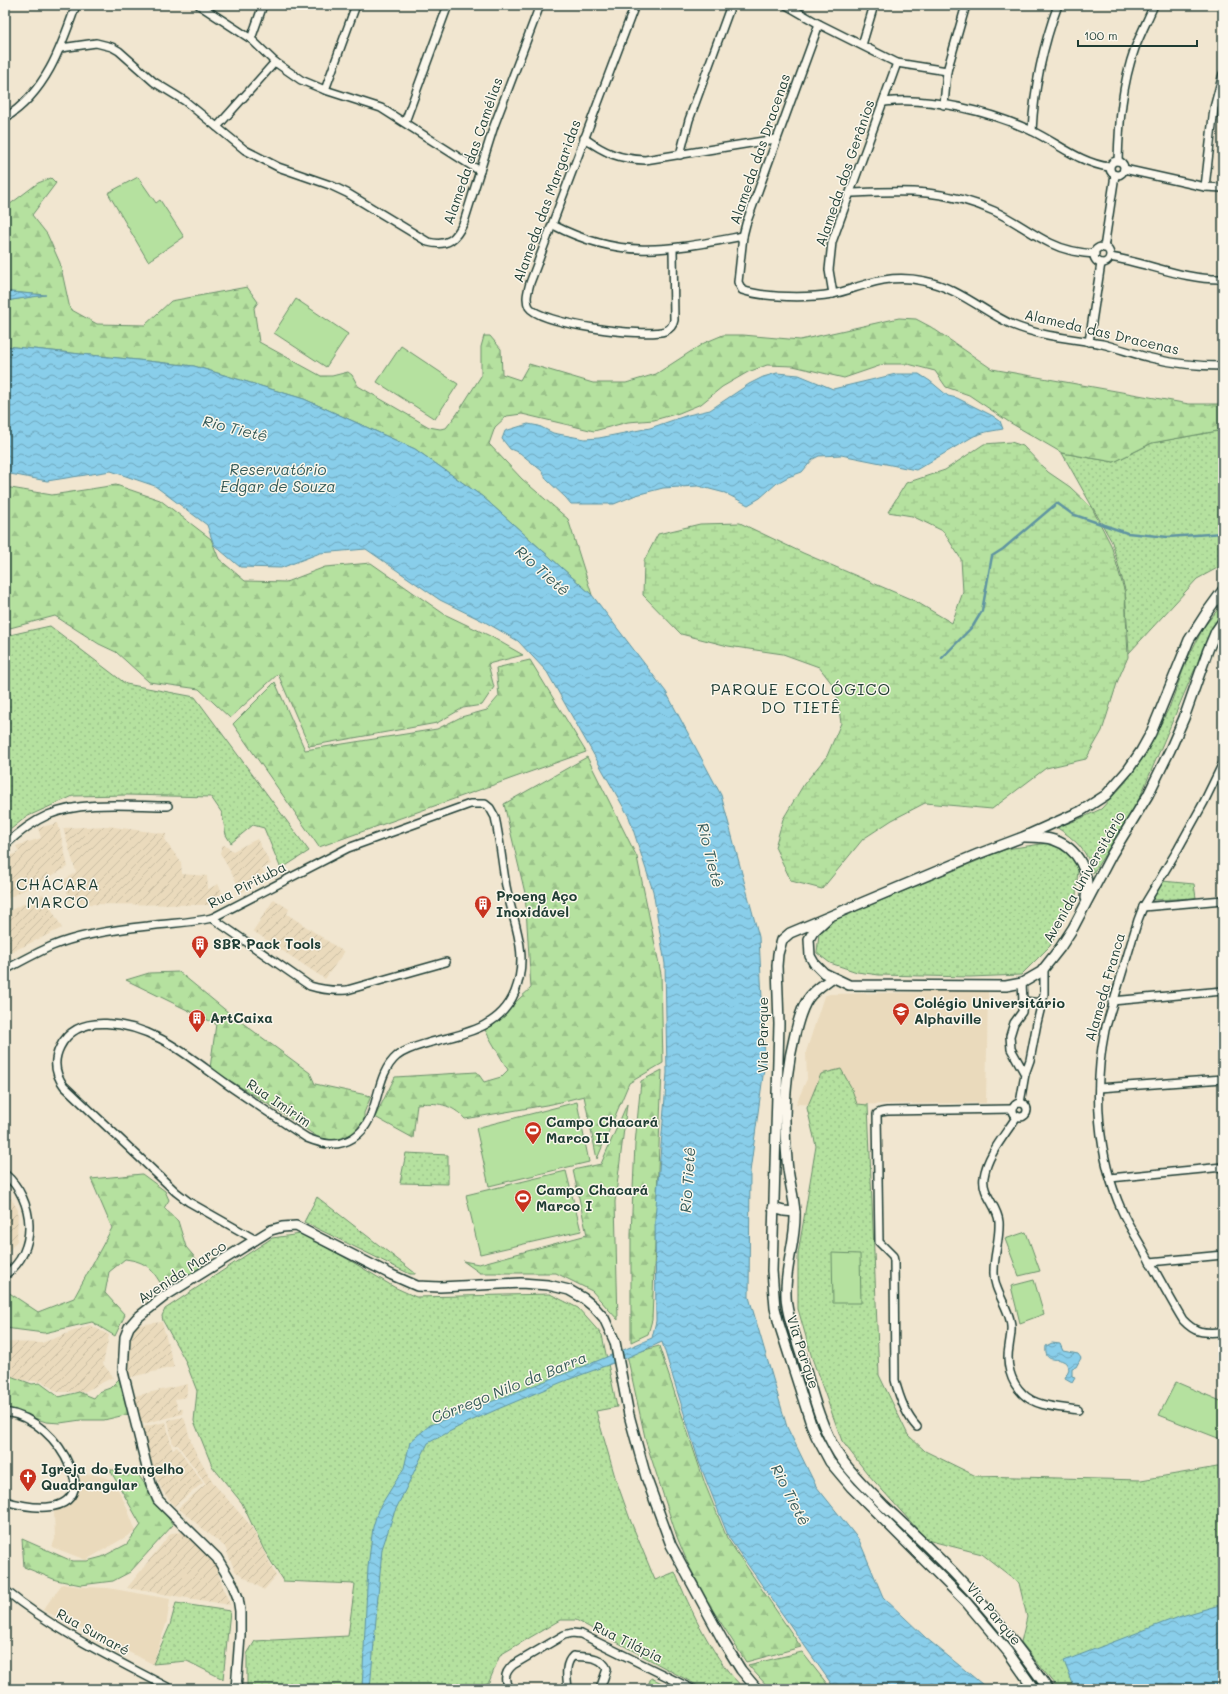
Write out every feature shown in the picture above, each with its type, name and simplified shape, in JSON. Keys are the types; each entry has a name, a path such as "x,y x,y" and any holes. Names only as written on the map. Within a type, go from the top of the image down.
{"main road":[{"name":"Avenida Universitário","path":"782,940 790,933 978,854 1023,838 1070,816 1097,802 1106,795 1128,770 1141,751 1151,732 1188,640 1206,612 1223,590"},
{"name":"Avenida Universitário","path":"831,916 813,932 809,939 808,946 810,956 814,964 824,973 849,985 1001,986 1022,984 1041,972 1066,939 1112,854 1148,795 1184,718 1208,650 1216,631 1223,621"},
{"path":"1023,838 1038,837 1054,840 1068,847 1079,859 1086,873 1088,889 1084,905"},
{"name":"Via Parque","path":"782,940 778,954 777,966 779,1024 772,1271 775,1308 811,1424 822,1449 830,1462 851,1487 966,1602 1008,1652 1034,1689"},
{"name":"Via Parque","path":"832,978 817,989 808,999 799,1020 790,1052 785,1126 787,1162 795,1212 795,1226 786,1277 785,1293 788,1309 823,1422 831,1441 851,1471 953,1572 997,1620 1048,1689"},
{"path":"773,1208 795,1212"},
{"name":"Avenida Marco","path":"236,1689 240,1636 240,1611 238,1598 233,1585 217,1558 158,1500 151,1484 123,1372 125,1337 129,1327 165,1296 271,1230 282,1227 296,1226 406,1282 417,1286 440,1287 521,1283 548,1285 569,1290 583,1298 594,1307 604,1318 615,1342 629,1415 646,1477 671,1545 723,1641 741,1670 757,1689"}],"street":[{"path":"5,118 24,104 45,78 61,48 76,5"},
{"path":"199,5 251,39 275,62 301,80 325,90 381,108 480,171"},
{"path":"251,39 262,5"},
{"path":"325,90 356,5"},
{"path":"405,122 448,5"},
{"name":"Alameda das Camélias","path":"61,48 96,43 112,46 154,82 185,101 257,158 330,185 354,197 420,238 436,244 451,240 458,234 470,205 494,126 540,5"},
{"name":"Alameda das Margaridas","path":"635,5 530,283 527,299 530,308 533,311 552,318 579,326 634,333 664,331 670,328 674,320 673,249"},
{"path":"680,154 689,120 731,5"},
{"path":"786,5 818,24 897,63 946,71"},
{"path":"862,46 874,5"},
{"path":"944,105 946,71 966,5"},
{"path":"1032,131 1033,112 1038,82 1053,18 1058,5"},
{"path":"1124,169 1122,164 1118,161 1118,131 1127,76 1135,48 1154,5"},
{"name":"Alameda das Dracenas","path":"818,24 752,206 743,236 738,282 742,290 796,297 833,294 868,283 888,279 925,281 965,296 999,317 1031,331 1053,337 1089,342 1177,363 1223,366"},
{"path":"217,127 275,62"},
{"name":"Alameda dos Gerânios","path":"833,294 829,270 829,257 832,242 897,63"},
{"path":"1205,187 1214,108 1223,74"},
{"path":"884,102 908,101 944,105 1002,119 1032,131 1081,159 1109,167 1111,172 1116,175 1121,174 1124,169"},
{"path":"584,138 601,150 630,160 645,160 776,139"},
{"path":"1109,167 1112,162 1118,161"},
{"path":"1124,169 1205,187 1223,188"},
{"path":"1104,248 1116,175"},
{"path":"850,193 905,190 948,195 993,211 1051,244 1080,253 1095,254"},
{"path":"553,224 570,233 614,247 656,250 673,249 743,236"},
{"path":"1104,248 1109,251 1110,257 1107,262 1101,263 1096,260 1095,254 1098,249 1104,248"},
{"path":"1110,257 1131,260 1190,276 1223,278"},
{"path":"1089,342 1101,263"},
{"name":"Alameda Franca","path":"1223,763 1204,802 1143,907 1138,920 1112,1001 1101,1048 1099,1088 1099,1113 1103,1144 1110,1178 1122,1212 1183,1320 1190,1328 1198,1332 1223,1332"},
{"name":"Rua Pirituba","path":"5,970 42,950 62,942 149,925 189,922 212,918 348,848 470,804"},
{"name":"Rua Imirim","path":"256,1240 195,1205 176,1192 64,1086 58,1078 56,1068 56,1060 60,1048 75,1030 86,1025 108,1024 145,1032 176,1048 306,1138 324,1144 334,1145 349,1140 364,1129 390,1062 399,1054 420,1045 475,1031 491,1021 508,1005 514,992 521,966 521,948 506,886 495,817 490,808 485,804 470,804"},
{"path":"5,845 35,822 62,810 85,806 168,806"},
{"path":"1143,907 1223,900"},
{"path":"212,918 310,986 320,989 335,991 347,990 446,962"},
{"path":"1020,1103 1025,1074 1030,1060 1042,1003 1045,984 1044,968"},
{"path":"1022,984 1022,1012 1014,1022 1010,1036 1011,1049 1025,1074"},
{"path":"1112,1001 1223,991"},
{"path":"1023,1001 1042,1003"},
{"path":"1099,1088 1223,1078"},
{"path":"1020,1103 1025,1104 1027,1110 1022,1117 1014,1114 1012,1109 1016,1104 1020,1103"},
{"path":"917,1427 912,1421 899,1397 895,1380 894,1261 893,1256 878,1242 877,1114 887,1111 1012,1109"},
{"path":"1017,1116 990,1158 983,1180 989,1199 999,1218 1000,1230 994,1272 996,1286 1011,1321 1012,1333 1008,1361 1011,1376 1016,1387 1024,1395 1035,1402 1078,1410"},
{"path":"1110,1178 1223,1167"},
{"path":"5,1174 21,1191 29,1227 28,1240 24,1253 17,1264 5,1275"},
{"path":"1150,1262 1223,1255"},
{"path":"5,1412 25,1418 39,1426 52,1439 64,1453 73,1474 75,1484 71,1495 66,1501 48,1507 23,1506 5,1501"},
{"name":"Rua Sumaré","path":"5,1590 28,1609 69,1634 171,1689"},
{"name":"Rua Tilápia","path":"509,1689 505,1681 505,1675 507,1670 513,1664 572,1632 587,1636 692,1689"},
{"path":"568,1689 568,1660 573,1656 599,1659 605,1663 608,1669 600,1689"}],"shaded area":[{"path":"58,823 68,867 5,900 5,858 19,852 16,846 41,838 38,828"},
{"path":"107,826 166,834 165,841 181,862 182,874 207,876 208,889 218,884 225,898 209,905 72,904 63,881 76,872 63,828"},
{"path":"257,839 271,864 262,869 265,875 245,885 248,889 242,892 220,853 222,846 224,845 233,851"},
{"path":"43,894 62,928 5,955 5,913"},
{"path":"274,899 289,909 287,914 344,952 325,979 253,931"},
{"name":"Colégio Universitário Alphaville","path":"988,991 986,1103 796,1104 807,1079 806,1052 824,996 830,994"},
{"path":"5,1188 18,1210 17,1241 5,1256"},
{"path":"162,1322 174,1367 127,1378 132,1333 137,1325"},
{"path":"90,1325 109,1335 103,1364 113,1377 84,1392 57,1392 43,1382 22,1380 5,1373 5,1342 42,1343"},
{"path":"188,1384 186,1397 175,1399 178,1409 183,1409 182,1414 142,1424 134,1396"},
{"path":"184,1417 192,1445 214,1484 251,1526 276,1576 264,1590 235,1571 225,1547 178,1508 206,1484 178,1445 173,1445 168,1420"},
{"path":"166,1422 172,1449 177,1447 203,1483 174,1506 162,1490 153,1470 143,1427"},
{"path":"92,1474 104,1477 114,1482 125,1503 136,1531 86,1560 52,1547 55,1539 54,1511 65,1506 71,1501 77,1490 80,1476"},
{"path":"182,1532 215,1565 230,1605 127,1588 171,1533"},
{"path":"62,1584 108,1588 170,1599 167,1621 153,1664 43,1610"}],"green space":[{"path":"138,177 156,203 160,200 184,237 148,261 108,193"},
{"path":"51,178 56,183 32,215 47,234 60,263 70,309 97,324 145,325 171,301 247,287 258,302 254,308 259,342 321,376 332,376 348,372 352,375 358,386 429,427 440,429 446,428 457,414 481,376 481,347 484,336 490,336 501,349 502,374 520,380 529,364 593,383 626,383 656,374 704,343 723,335 743,335 800,340 899,318 916,319 931,327 992,369 1189,404 1223,404 1223,430 1152,443 1114,462 1062,453 1009,422 969,395 946,387 935,371 908,364 885,364 844,378 793,366 767,365 748,372 722,387 701,404 679,413 654,420 628,422 594,431 522,414 507,416 495,427 489,444 522,479 568,519 592,595 483,497 415,449 304,399 194,366 5,346 5,301 43,295 10,292 5,294 5,208 38,183"},
{"path":"296,299 348,334 326,367 274,333"},
{"path":"401,346 458,384 435,419 377,382"},
{"path":"1223,430 1223,565 1197,579 1129,653 1125,590 1112,542 1062,453 1114,462 1152,443"},
{"path":"1011,442 1023,446 1048,472 1070,487 1092,508 1111,545 1125,593 1128,657 1118,680 1102,731 1086,759 1046,768 992,809 925,803 892,820 863,839 822,889 791,881 775,847 783,819 804,784 827,756 841,723 836,689 819,667 783,654 728,646 681,634 643,595 644,561 658,534 700,524 740,523 803,553 915,601 952,623 963,592 961,559 943,531 912,516 888,512 906,483 945,470 984,444"},
{"path":"116,485 160,500 211,539 219,559 245,581 286,582 325,567 371,563 444,614 490,636 523,655 488,664 494,687 482,705 463,708 437,723 309,746 278,674 230,718 199,689 149,682 116,652 99,644 55,616 10,628 5,627 5,487 52,495"},
{"path":"1223,603 1223,614 1193,673 1137,804 1093,873 1088,858 1080,846 1056,827 1075,821 1101,809 1125,783 1144,756 1169,708 1187,660 1203,628"},
{"path":"50,626 126,684 195,697 309,851 281,869 264,828 253,825 231,843 226,835 222,813 211,797 127,795 73,796 26,817 5,834 5,636"},
{"path":"530,660 586,752 319,847 233,724 275,682 305,750 437,729 461,717 487,710 499,696 496,668"},
{"path":"587,757 637,857 661,974 663,1063 629,1083 597,1159 584,1096 552,1104 465,1119 455,1110 444,1105 431,1103 417,1104 413,1138 375,1117 395,1077 477,1072 484,1082 501,1077 508,1070 485,1030 531,988 525,893 504,804"},
{"path":"1049,843 1064,848 1072,856 1078,868 1076,896 1050,946 1021,975 970,977 879,975 857,972 830,963 817,953 819,933 834,920 1006,849"},
{"path":"1162,881 1194,884 1196,898 1153,900"},
{"path":"179,972 229,1013 310,1073 315,1084 371,1096 364,1113 364,1121 350,1136 336,1141 319,1138 210,1068 216,1024 126,980 149,973"},
{"path":"841,1069 851,1087 857,1104 868,1105 879,1375 908,1435 925,1451 976,1476 1141,1480 1223,1466 1223,1689 1058,1689 1021,1642 1027,1617 1019,1583 982,1554 927,1540 867,1473 842,1441 812,1358 798,1309 798,1254 816,1146 807,1108 821,1074"},
{"path":"662,1070 652,1320 648,1334 631,1342 631,1234 635,1144 641,1081"},
{"name":"Campo Chacará Marco II","path":"577,1102 589,1162 489,1186 476,1128"},
{"path":"627,1104 615,1202 618,1320 592,1291 556,1273 480,1273 463,1261 479,1264 587,1235 573,1170 601,1164"},
{"path":"406,1153 448,1155 448,1184 400,1183"},
{"name":"Campo Chacará Marco I","path":"566,1171 581,1231 480,1254 466,1195"},
{"path":"142,1174 165,1191 169,1200 164,1208 178,1221 186,1247 204,1268 164,1289 149,1268 139,1262 125,1259 109,1272 105,1293 125,1315 115,1336 92,1322 44,1333 5,1328 5,1290 38,1312 74,1298 112,1228 91,1179"},
{"path":"317,1197 415,1274 410,1274 304,1222"},
{"path":"1026,1232 1040,1271 1019,1276 1005,1239"},
{"path":"301,1234 346,1258 394,1287 416,1297 550,1294 578,1308 602,1335 617,1407 596,1411 615,1477 631,1522 655,1580 675,1572 704,1635 724,1666 734,1679 745,1689 704,1689 576,1620 560,1620 500,1655 489,1682 476,1689 247,1689 247,1654 255,1641 348,1636 355,1584 283,1581 264,1550 242,1503 212,1466 194,1421 197,1391 185,1360 163,1321 162,1316 165,1309 272,1238"},
{"path":"832,1253 860,1254 861,1303 833,1303"},
{"path":"1034,1280 1044,1314 1020,1323 1011,1286"},
{"path":"659,1346 705,1484 727,1538 801,1647 746,1662 711,1607 689,1566 677,1537 646,1442 627,1355"},
{"path":"5,1374 32,1384 40,1383 59,1397 79,1392 94,1398 99,1392 110,1388 120,1378 129,1414 104,1420 81,1420 60,1423 46,1422 5,1408"},
{"path":"1176,1382 1223,1402 1223,1440 1159,1415"},
{"path":"110,1470 135,1470 173,1525 130,1572 113,1581 81,1585 56,1580 24,1567 22,1539 72,1561 87,1561 102,1557 127,1544 141,1525"},
{"path":"176,1603 230,1611 223,1679 187,1661 153,1664 170,1625"},
{"path":"802,1652 831,1689 770,1689 748,1665"},
{"path":"651,1678 676,1689 646,1689"}],"water":[{"path":"10,292 46,295 5,301 5,294"},
{"name":"Reservatório Edgar de Souza","path":"5,346 194,366 304,399 415,449 483,497 592,595 666,692 721,795 759,937 765,1061 750,1172 749,1297 787,1427 816,1486 859,1540 883,1597 926,1638 988,1689 835,1689 729,1538 699,1462 662,1342 624,1359 562,1382 498,1409 464,1424 428,1443 394,1513 382,1549 370,1689 362,1689 368,1567 373,1527 378,1510 404,1468 410,1442 430,1425 585,1366 652,1338 656,1321 655,1218 667,1073 665,964 653,891 629,817 547,672 518,641 485,622 440,600 366,549 320,553 281,568 240,567 214,545 207,525 155,486 111,471 47,481 5,473"},
{"path":"777,373 799,375 833,389 896,374 919,374 948,396 957,398 993,416 1000,421 1003,429 974,436 916,470 841,455 819,456 813,459 802,472 777,483 760,498 748,505 725,493 698,486 663,488 636,495 614,504 571,504 547,480 542,471 520,453 510,449 502,439 505,431 528,424 539,426 553,433 585,439 599,438 650,428 688,415 710,410 749,384 763,377"},
{"path":"1052,1343 1060,1344 1063,1351 1078,1354 1081,1358 1076,1367 1072,1368 1072,1376 1075,1377 1072,1382 1065,1378 1069,1369 1065,1362 1048,1358 1046,1346"},
{"path":"1223,1604 1223,1686 1219,1689 1075,1689 1064,1661 1178,1617"}],"waterway":[{"path":"942,658 973,626 982,611 992,556 1003,549 1057,503 1072,514 1127,533 1168,537 1223,533"}],"place":[{"name":"Proeng Aço Inoxidável","path":"483,919"},
{"name":"SBR Pack Tools","path":"200,959"},
{"name":"Colégio Universitário Alphaville","path":"901,1026"},
{"name":"ArtCaixa","path":"197,1033"},
{"name":"Campo Chacará Marco II","path":"533,1145"},
{"name":"Campo Chacará Marco I","path":"523,1213"},
{"name":"Igreja do Evangelho Quadrangular","path":"28,1492"}],"district":[{"name":"PARQUE ECOLÓGICO DO TIETÊ","path":"801,698"},
{"name":"CHÁCARA MARCO","path":"58,893"}],"water label":[{"name":"Rio Tietê","path":"235,429"},
{"name":"Rio Tietê","path":"542,571"},
{"name":"Rio Tietê","path":"710,855"},
{"name":"Rio Tietê","path":"688,1180"},
{"name":"Córrego Nilo da Barra","path":"509,1388"},
{"name":"Rio Tietê","path":"790,1495"}]}
